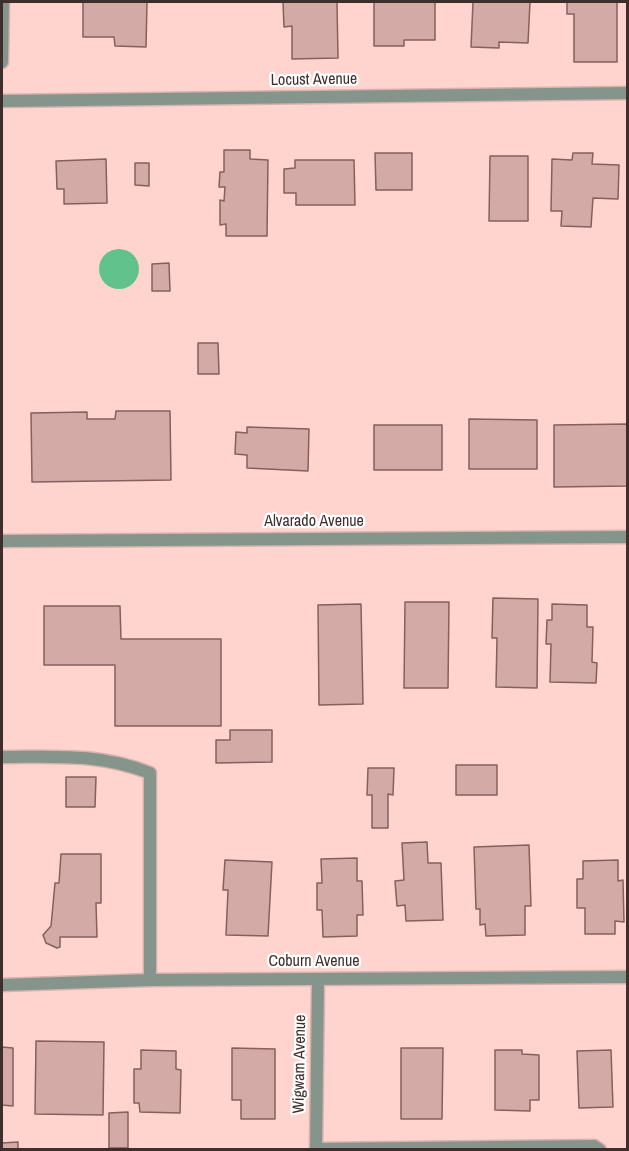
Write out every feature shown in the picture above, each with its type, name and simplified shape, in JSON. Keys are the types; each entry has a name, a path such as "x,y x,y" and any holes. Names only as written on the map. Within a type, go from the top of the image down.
{"street":[{"path":"2,62 3,2"},
{"name":"Locust Avenue","path":"2,101 627,93"},
{"name":"Alvarado Avenue","path":"2,542 627,537"},
{"path":"2,757 96,758 120,762 150,773 150,980"},
{"name":"Coburn Avenue","path":"2,985 150,980 627,977"},
{"name":"Wigwam Avenue","path":"316,1149 318,979"},
{"path":"316,1149 597,1148"}],"shaded area":[{"path":"119,249 133,255 139,269 133,283 119,289 105,283 99,269 105,255"}],"building":[{"path":"83,2 147,2 146,47 115,46 114,37 83,37"},
{"path":"283,2 337,2 338,58 292,59 292,26 284,27"},
{"path":"374,2 435,2 435,40 404,40 404,46 374,46"},
{"path":"473,2 530,2 528,43 499,42 499,48 471,47"},
{"path":"567,2 617,2 617,62 574,62 574,14 567,14"},
{"path":"224,150 250,150 250,159 268,160 267,236 226,236 226,224 220,225 220,200 224,201 225,187 219,187 220,172 224,172"},
{"path":"375,153 412,153 412,190 376,190"},
{"path":"573,153 593,153 592,164 619,165 618,199 593,198 591,227 561,226 562,211 551,211 552,159 572,160"},
{"path":"490,156 528,156 528,221 489,221"},
{"path":"106,159 107,203 64,204 64,189 57,189 56,161"},
{"path":"295,160 354,160 355,205 296,205 296,193 284,193 284,169 295,168"},
{"path":"135,163 149,163 149,186 135,185"},
{"path":"169,263 170,291 152,291 152,264"},
{"path":"198,343 218,343 219,374 198,374"},
{"path":"116,411 170,411 171,480 32,482 31,413 87,412 87,419 115,419"},
{"path":"469,419 537,420 537,469 469,469"},
{"path":"628,424 628,486 554,487 554,425"},
{"path":"374,425 442,425 442,470 374,470"},
{"path":"247,427 309,429 308,471 247,468 247,455 235,454 236,432 247,433"},
{"path":"493,598 538,599 537,688 496,687 497,638 492,638"},
{"path":"405,602 449,602 448,688 404,688"},
{"path":"361,604 363,704 319,705 318,605"},
{"path":"552,604 587,605 587,627 593,627 592,662 597,663 596,683 550,682 551,644 546,644 547,620 552,620"},
{"path":"44,606 120,606 121,639 221,639 221,726 115,726 115,665 44,665"},
{"path":"230,730 272,730 272,762 216,763 216,740 230,740"},
{"path":"456,765 497,765 497,795 456,795"},
{"path":"368,768 394,768 393,795 388,794 388,828 372,828 372,795 367,795"},
{"path":"66,777 96,777 95,807 66,807"},
{"path":"427,842 428,863 441,863 443,920 406,921 405,905 397,906 395,881 404,880 402,843"},
{"path":"529,845 531,906 525,906 525,935 486,936 485,924 480,925 480,909 476,909 474,847"},
{"path":"61,854 101,854 101,903 96,903 97,937 60,937 60,947 57,948 46,943 43,935 51,926 55,883 59,883"},
{"path":"357,858 357,881 362,881 363,915 357,915 357,936 323,937 322,910 317,910 317,883 322,883 321,859"},
{"path":"225,860 272,862 268,936 226,935 228,890 223,890"},
{"path":"618,860 618,881 623,880 624,922 615,921 615,934 585,934 585,908 577,908 577,879 583,879 583,861"},
{"path":"36,1041 104,1042 103,1115 35,1114"},
{"path":"2,1047 13,1048 13,1106 2,1105"},
{"path":"232,1048 275,1049 275,1119 241,1119 241,1100 232,1100"},
{"path":"401,1048 443,1048 442,1119 401,1119"},
{"path":"141,1050 176,1051 176,1069 181,1070 180,1113 140,1112 139,1103 134,1103 134,1069 141,1069"},
{"path":"495,1050 522,1050 522,1054 539,1055 539,1100 530,1100 530,1111 495,1110"},
{"path":"611,1050 613,1107 579,1108 577,1051"},
{"path":"128,1112 128,1148 109,1148 109,1113"},
{"path":"18,1142 18,1150 2,1150 2,1143"}]}
